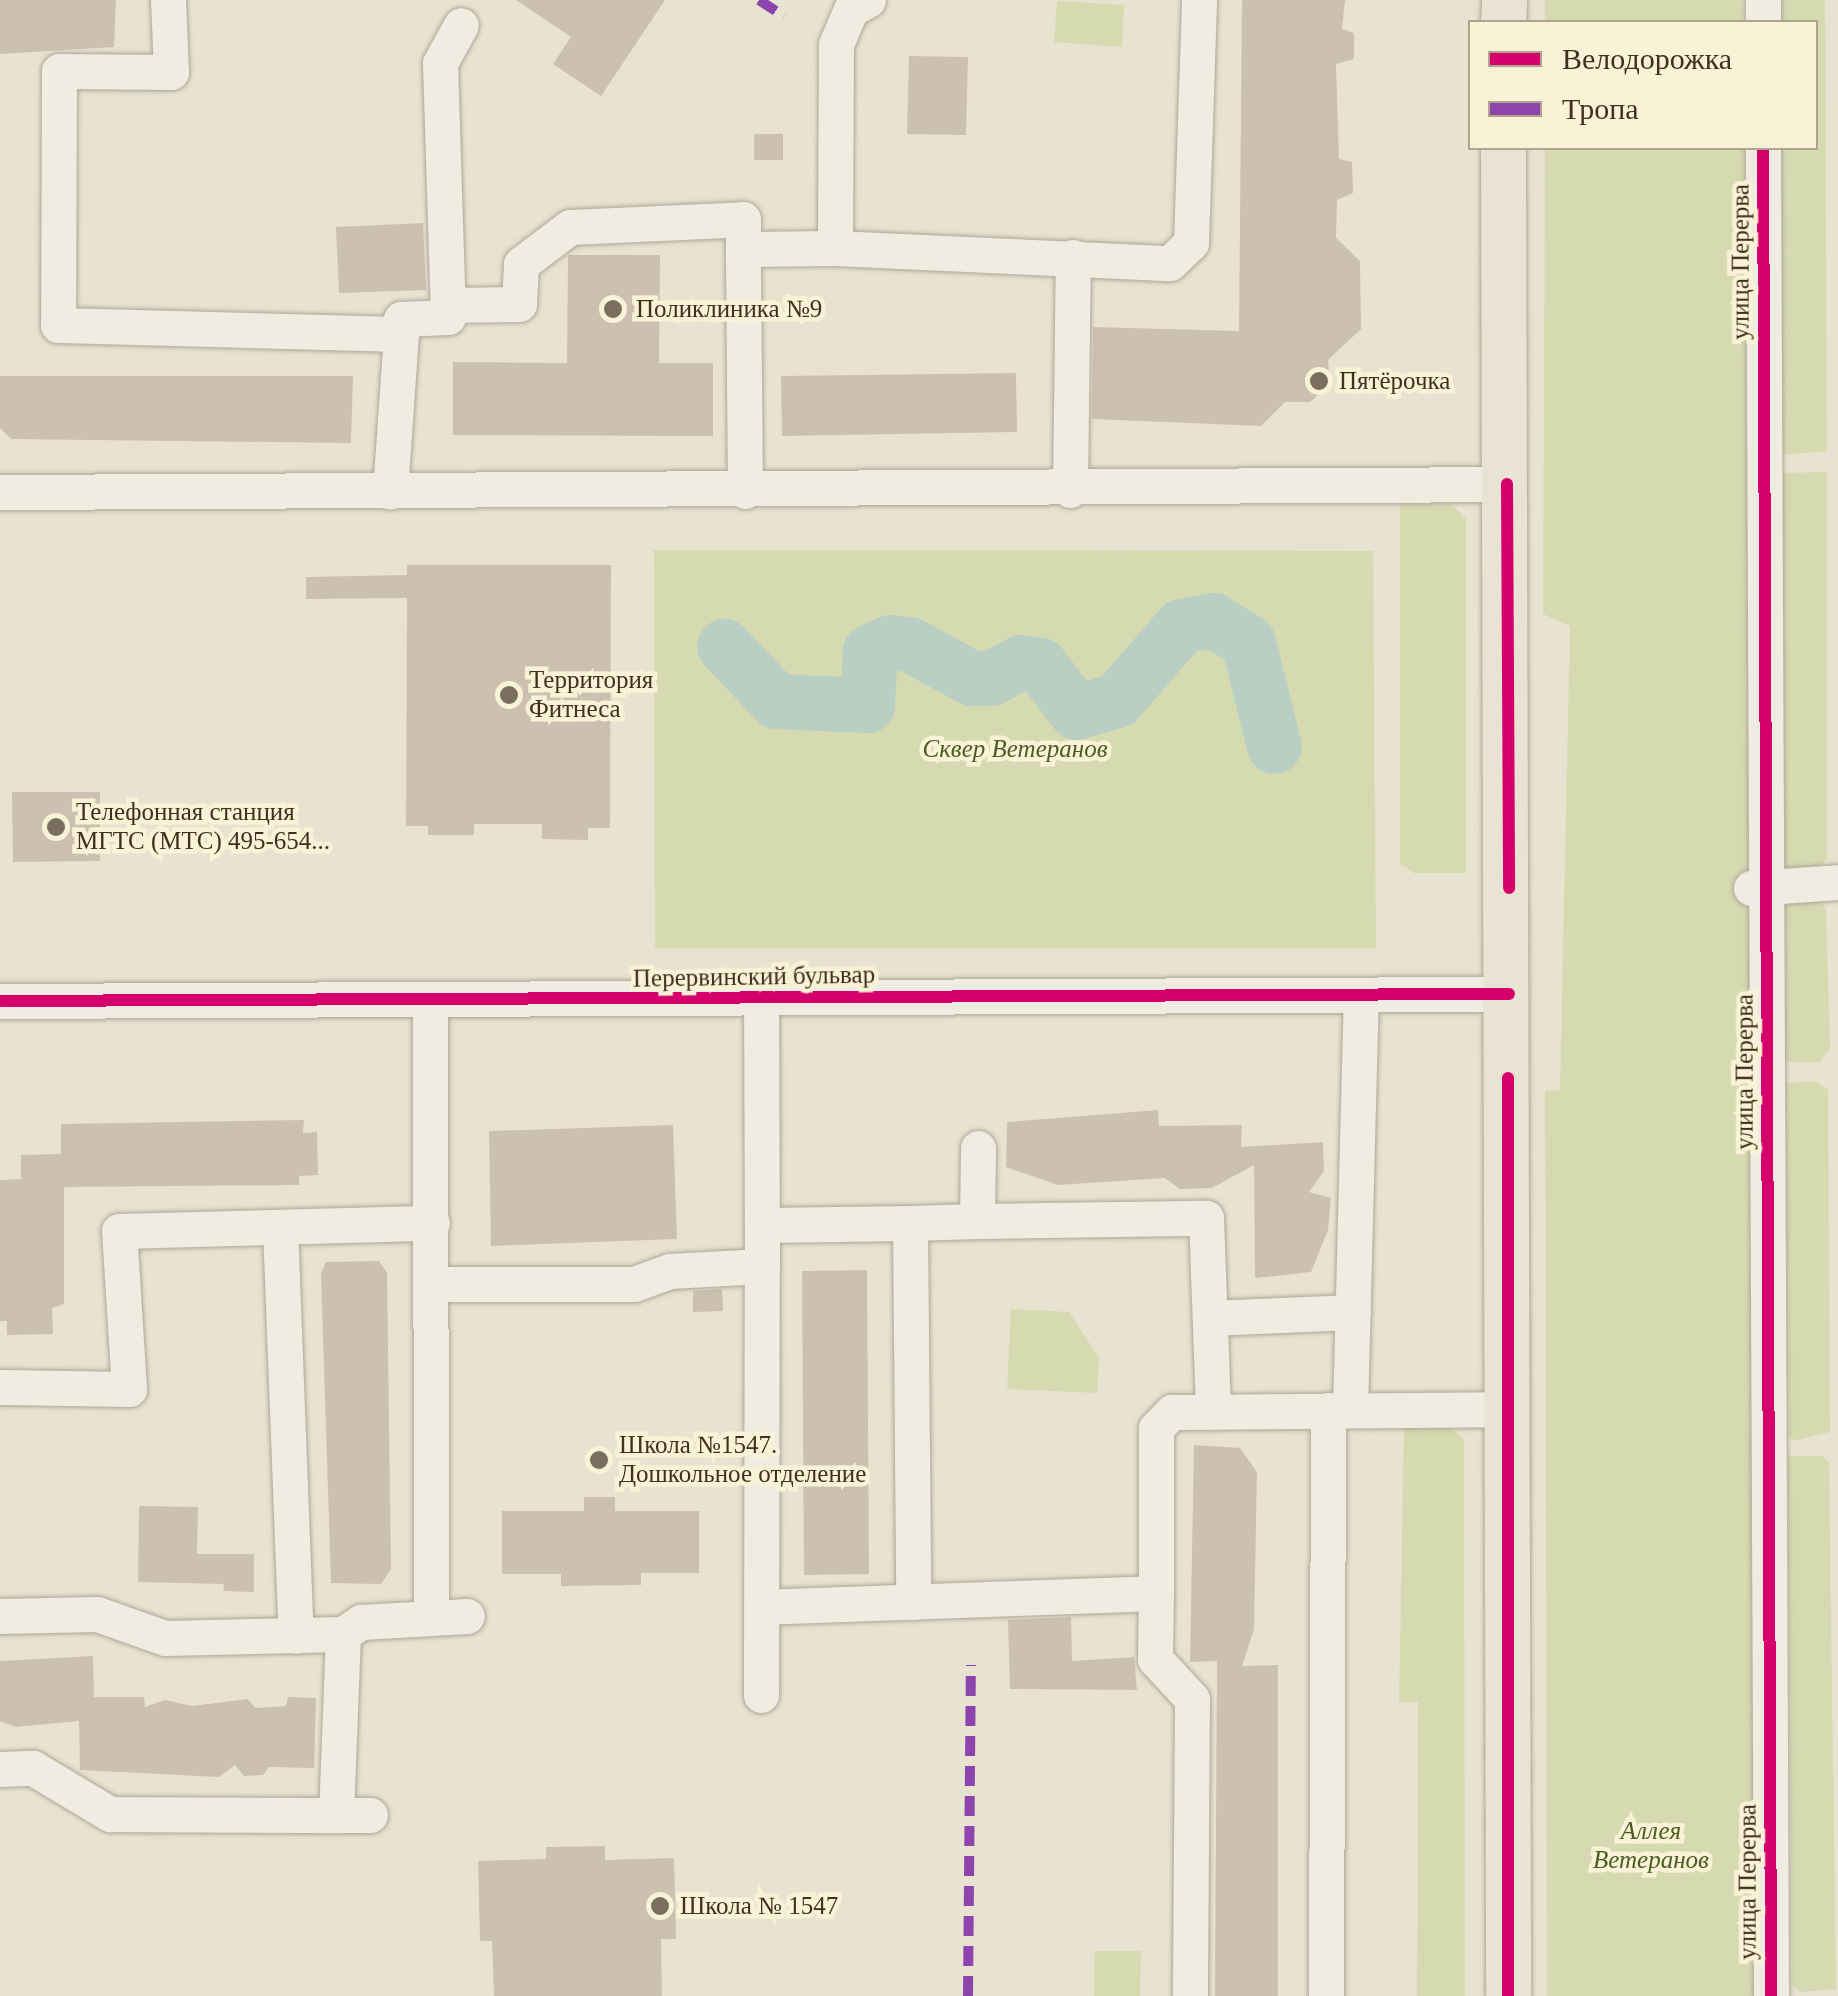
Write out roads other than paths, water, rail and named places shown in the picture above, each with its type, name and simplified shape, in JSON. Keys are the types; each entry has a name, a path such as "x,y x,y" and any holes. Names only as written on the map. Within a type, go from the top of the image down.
{"main road":[{"path":"1503,150 1509,994 1508,1996"}],"street":[{"path":"168,0 171,72 59,71 58,325 400,334"},
{"path":"836,248 836,46 851,9 868,0"},
{"path":"743,250 836,248 1170,263 1191,243 1198,0"},
{"path":"390,492 400,320 448,317 440,62 461,25"},
{"name":"улица Перерва","path":"1763,150 1759,887 1771,1996"},
{"path":"448,305 519,304 520,264 570,227 743,219 745,491"},
{"path":"1070,490 1073,257"},
{"path":"0,492 1070,490 1507,484"},
{"path":"1759,887 1838,882"},
{"name":"Перервинский бульвар","path":"0,1001 430,1004 1509,994"},
{"path":"1326,1996 1339,1410 1353,1312 1360,995"},
{"path":"760,999 760,1695"},
{"path":"430,1004 431,1617"},
{"path":"978,1148 978,1221"},
{"path":"762,1225 1206,1218 1214,1411"},
{"path":"0,1388 129,1388 119,1231 432,1223"},
{"path":"910,1223 913,1602"},
{"path":"280,1227 296,1636"},
{"path":"432,1284 634,1284 670,1271 762,1266"},
{"path":"1210,1318 1353,1312"},
{"path":"1190,1996 1192,1699 1154,1659 1156,1428 1172,1412 1506,1409"},
{"path":"761,1607 1156,1593"},
{"path":"0,1616 97,1614 165,1638 343,1634 362,1622 468,1616"},
{"path":"0,1770 32,1768 110,1814 353,1815 343,1634"}],"waterway":[{"path":"724,646 776,701 867,705 870,651 890,642 909,644 972,678 991,678 1021,662 1040,665 1076,712 1117,700 1181,626 1213,620 1248,642 1274,746"}],"place":[{"name":"Поликлиника №9","path":"613,309"},
{"name":"Пятёрочка","path":"1319,381"},
{"name":"Территория Фитнеса","path":"509,695"},
{"name":"Телефонная станция МГТС (МТС) 495-654...","path":"56,827"},
{"name":"Школа №1547. Дошкольное отделение","path":"599,1460"},
{"name":"Школа № 1547","path":"660,1906"}],"park label":[{"name":"Сквер Ветеранов","path":"1015,749"},
{"name":"Аллея Ветеранов","path":"1651,1846"}]}
